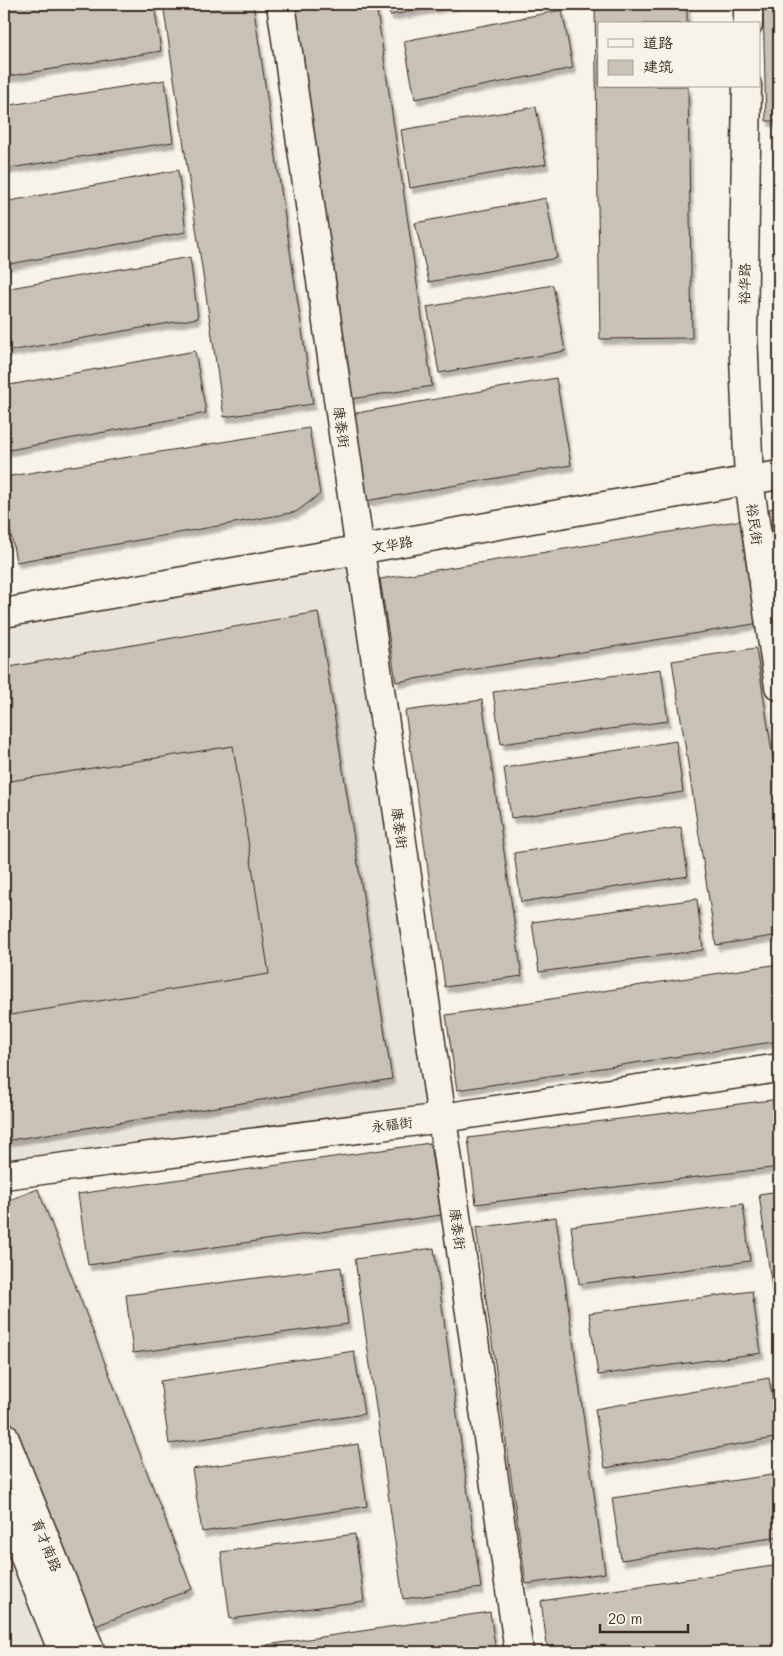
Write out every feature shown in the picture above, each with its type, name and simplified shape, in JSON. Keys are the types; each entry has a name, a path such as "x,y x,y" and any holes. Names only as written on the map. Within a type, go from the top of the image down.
{"street":[{"name":"康泰街","path":"281,4 519,1652"},
{"path":"748,4 748,22"},
{"name":"裕华路","path":"747,88 743,332 749,481"},
{"name":"文华路","path":"4,613 779,475"},
{"name":"裕民街","path":"749,481 779,686"},
{"name":"永福街","path":"4,1175 442,1118 779,1068"},
{"name":"育才南路","path":"4,1437 91,1652"},
{"name":"育才南路","path":"4,1505 63,1652"}],"shaded area":[{"path":"360,550 442,1118 4,1175 4,613"},
{"path":"4,1479 74,1652 4,1652"}],"building":[{"path":"16,4 154,4 161,51 4,77 4,6"},
{"path":"163,4 253,4 313,404 224,417"},
{"path":"292,4 376,4 432,386 351,399"},
{"path":"387,4 456,4 390,15"},
{"path":"595,4 687,4 687,22 598,22 598,88 688,88 692,338 600,339"},
{"path":"763,4 779,4 779,121 766,121"},
{"path":"562,10 573,68 415,99 404,41"},
{"path":"165,80 173,142 4,169 4,106"},
{"path":"536,107 546,164 410,188 401,130"},
{"path":"778,160 779,160 779,215"},
{"path":"178,170 186,232 4,265 4,202"},
{"path":"546,198 557,258 429,282 415,223"},
{"path":"190,257 198,318 4,352 4,289"},
{"path":"553,285 565,351 439,373 427,307"},
{"path":"195,351 206,413 4,451 4,386"},
{"path":"556,378 571,465 366,501 351,414"},
{"path":"309,428 320,494 296,512 16,562 4,494 4,477"},
{"path":"779,507 779,574 769,509"},
{"path":"743,520 760,623 396,682 380,579"},
{"path":"318,612 392,1079 4,1141 4,668"},
{"path":"756,648 779,798 779,935 716,945 672,661"},
{"path":"661,669 668,721 501,744 493,692"},
{"path":"482,700 522,976 445,987 405,711"},
{"path":"676,741 683,792 511,818 504,768"},
{"path":"233,746 269,974 4,1016 4,782"},
{"path":"681,827 688,876 521,902 514,853"},
{"path":"697,899 703,950 539,972 532,922"},
{"path":"779,964 779,1041 457,1090 446,1015"},
{"path":"779,1099 779,1167 476,1204 468,1138"},
{"path":"430,1143 441,1215 88,1265 78,1194"},
{"path":"38,1189 192,1589 90,1628 4,1402 4,1202"},
{"path":"779,1191 779,1340 759,1194"},
{"path":"743,1204 750,1261 579,1284 571,1226"},
{"path":"556,1217 605,1573 526,1584 476,1228"},
{"path":"434,1248 481,1588 403,1599 355,1259"},
{"path":"341,1267 348,1324 133,1353 126,1295"},
{"path":"752,1291 761,1353 598,1375 589,1313"},
{"path":"354,1351 364,1414 169,1444 160,1381"},
{"path":"769,1378 779,1437 605,1468 595,1409"},
{"path":"358,1444 367,1506 202,1532 192,1469"},
{"path":"779,1474 779,1537 621,1560 612,1498"},
{"path":"355,1534 364,1601 230,1619 221,1552"},
{"path":"779,1565 779,1645 729,1652 548,1652 541,1601"},
{"path":"490,1612 496,1652 268,1652 267,1645"}]}
